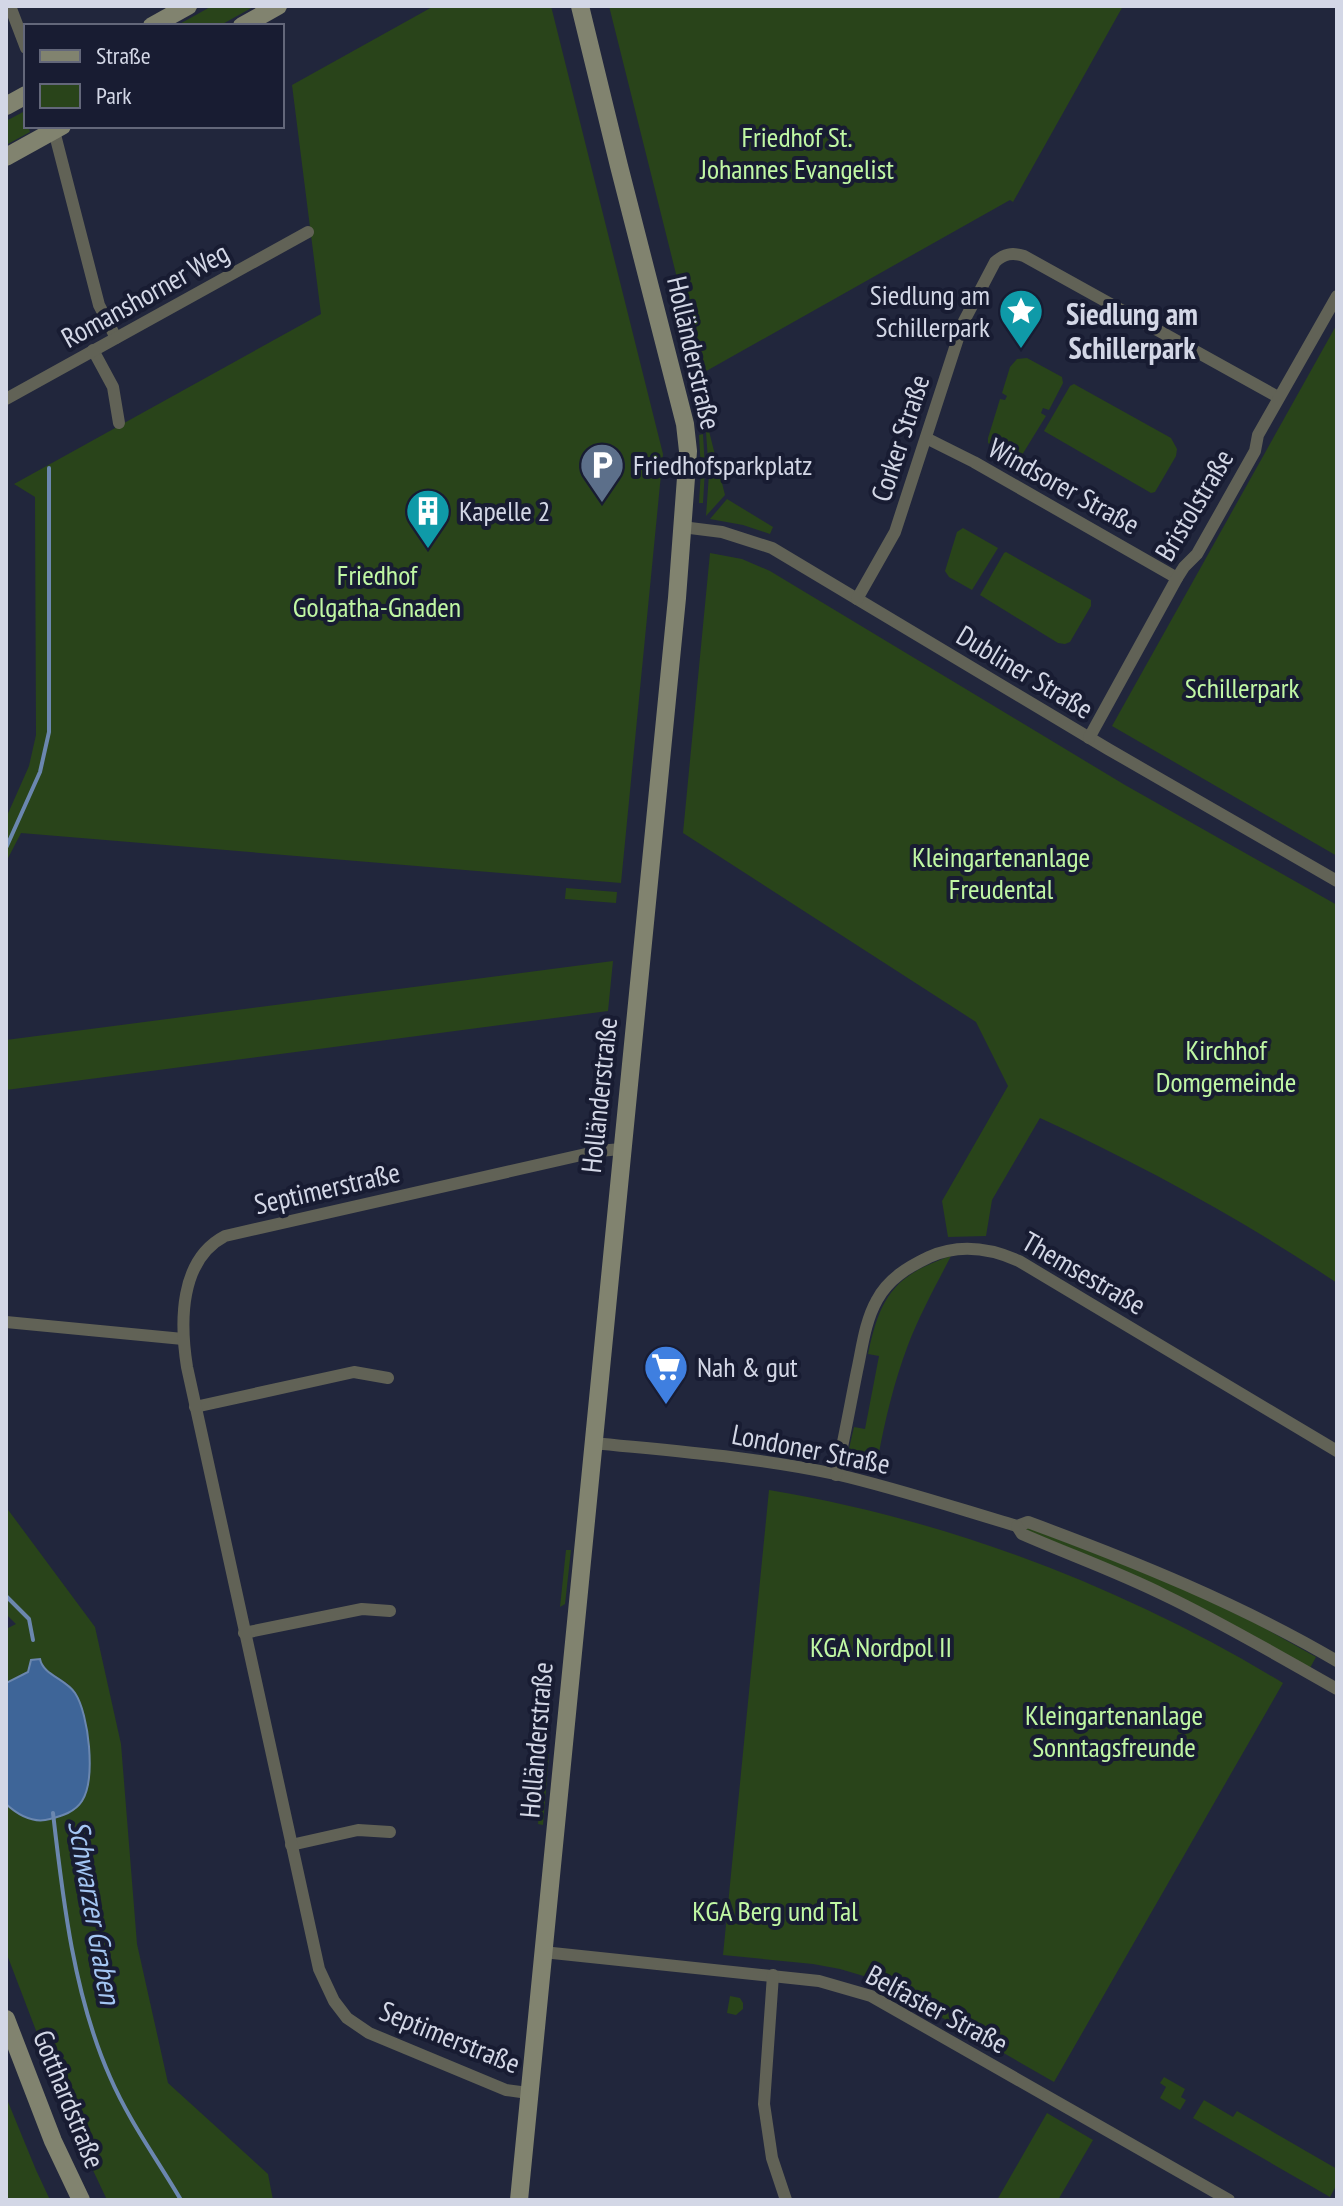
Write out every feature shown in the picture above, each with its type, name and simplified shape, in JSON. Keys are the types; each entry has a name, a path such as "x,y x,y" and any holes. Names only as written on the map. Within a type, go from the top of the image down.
{"street":[{"path":"10,6 24,43"},
{"path":"156,24 188,6"},
{"path":"246,24 278,6"},
{"name":"Holländerstraße","path":"519,2200 673,634 688,451 685,424 580,6"},
{"path":"6,106 24,96"},
{"path":"6,157 54,128"},
{"path":"56,128 99,305 116,338"},
{"name":"Romanshorner Weg","path":"6,399 308,232"},
{"name":"Corker Straße","path":"857,599 895,532 963,323 995,262 1003,255 1024,256 1278,397"},
{"name":"Bristolstraße","path":"1089,738 1177,578 1197,554 1255,451 1258,435 1278,397 1337,296"},
{"path":"93,350 113,387 119,423"},
{"name":"Windsorer Straße","path":"926,438 1177,578"},
{"name":"Dubliner Straße","path":"682,527 722,532 772,548 1089,738 1337,881"},
{"name":"Septimerstraße","path":"528,2093 506,2090 369,2033 347,2018 334,2001 319,1969 195,1407 183,1339 188,1287 203,1252 225,1236 599,1151 621,1149"},
{"name":"Themsestraße","path":"836,1475 864,1335 878,1298 893,1279 910,1266 938,1253 959,1249 990,1250 1019,1261 1337,1451"},
{"path":"6,1322 183,1339"},
{"path":"195,1407 354,1372 388,1378"},
{"name":"Londoner Straße","path":"593,1443 714,1456 836,1475 953,1505 1017,1526 1028,1522 1168,1577 1337,1661"},
{"name":"Londoner Straße","path":"1017,1526 1022,1534 1165,1595 1337,1689"},
{"path":"244,1633 362,1609 390,1611"},
{"path":"291,1845 358,1830 390,1832"},
{"name":"Belfaster Straße","path":"543,1952 819,1981 871,1996 1229,2200"},
{"path":"773,1975 764,2104 772,2158 786,2200"},
{"name":"Gotthardstraße","path":"6,2019 53,2141 81,2200"}],"green space":[{"path":"212,6 255,6 223,24 180,24"},
{"name":"Friedhof Golgatha-Gnaden","path":"434,6 551,6 663,454 621,883 21,833 6,862 6,818 29,766 36,735 35,497 14,484 321,314 292,85"},
{"name":"Friedhof St. Johannes Evangelist","path":"609,6 1123,6 1013,202 1010,200 701,374"},
{"path":"23,112 24,128 29,128 30,132 6,145 6,121"},
{"name":"Schillerpark","path":"1337,324 1337,856 1112,726"},
{"path":"1027,358 1062,377 1063,383 1049,410 1043,408 1041,413 1046,416 1017,460 988,443 988,438 1000,399 1005,400 1007,396 1002,393 1010,367 1017,359"},
{"path":"1074,384 1171,438 1177,449 1176,456 1155,492 1151,493 1044,431"},
{"path":"709,431 725,495 706,516 709,474 706,432"},
{"path":"703,434 705,469 703,503 699,503 699,435"},
{"path":"727,499 773,527 770,534 710,519"},
{"path":"963,528 998,548 972,590 949,577 945,571 957,532"},
{"path":"1006,552 1091,600 1091,606 1070,642 1058,643 980,595"},
{"name":"Kleingartenanlage Freudental","path":"710,553 742,559 770,571 1125,785 1337,905 1337,1283 1192,1194 1040,1118 992,1200 986,1236 948,1237 942,1201 1008,1086 976,1022 683,833"},
{"path":"566,888 617,892 616,903 565,899"},
{"path":"613,961 608,1011 6,1090 6,1040"},
{"path":"951,1256 908,1345 890,1401 878,1458 848,1453 854,1427 865,1429 879,1356 868,1354 885,1303 903,1280"},
{"path":"769,1490 904,1519 1035,1562 1162,1617 1283,1683 1054,2082 867,1977 813,1964 723,1955"},
{"path":"6,1507 95,1627 121,1744 137,1944 168,2083 268,2174 273,2200 107,2200 74,2130 6,1952 6,1804 21,1815 41,1821 69,1812 79,1805 86,1792 89,1765 87,1734 68,1684 43,1668 40,1660 31,1660 28,1672 6,1683 6,1629 16,1624 6,1614"},
{"path":"1024,1526 1167,1581 1259,1625 1316,1657 1310,1668 1170,1593 1099,1560 1025,1531"},
{"path":"566,1550 571,1550 565,1604 560,1607"},
{"path":"545,1752 549,1755 543,1825 538,1824"},
{"path":"730,1996 740,1998 743,2003 743,2009 736,2015 727,2013"},
{"path":"1164,2077 1185,2089 1181,2097 1186,2100 1180,2110 1160,2098 1166,2087 1160,2083"},
{"path":"6,2097 36,2170 50,2200 6,2200"},
{"path":"1204,2100 1233,2117 1237,2111 1337,2169 1337,2184 1330,2197 1193,2118"},
{"path":"1047,2113 1093,2140 1058,2200 997,2200"}],"water":[{"path":"40,1659 45,1669 71,1688 80,1703 90,1763 86,1791 79,1805 64,1815 38,1820 21,1815 6,1804 6,1683 28,1672 31,1660"}],"waterway":[{"name":"Schwarzer Graben","path":"6,848 40,772 49,732 49,468"},
{"name":"Schwarzer Graben","path":"6,1596 29,1619 33,1640"},
{"name":"Schwarzer Graben","path":"53,1813 72,1948 87,2014 110,2077 126,2109 181,2200"}],"place":[{"name":"Siedlung am Schillerpark","path":"1021,350"},
{"name":"Friedhofsparkplatz","path":"602,504"},
{"name":"Kapelle 2","path":"428,550"},
{"name":"Nah & gut","path":"666,1406"}],"district":[{"name":"Siedlung am Schillerpark","path":"1132,332"}],"park label":[{"name":"Kirchhof Domgemeinde","path":"1226,1066"},
{"name":"KGA Nordpol II","path":"881,1647"},
{"name":"Kleingartenanlage Sonntagsfreunde","path":"1114,1731"},
{"name":"KGA Berg und Tal","path":"775,1911"}]}
